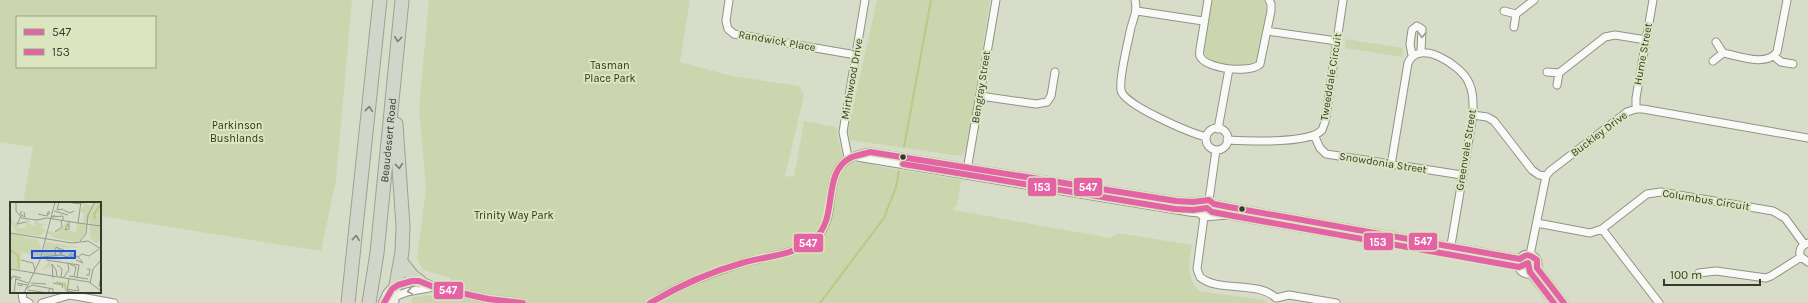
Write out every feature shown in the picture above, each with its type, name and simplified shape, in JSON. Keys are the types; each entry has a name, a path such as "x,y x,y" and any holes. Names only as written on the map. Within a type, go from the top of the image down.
{"highway":[{"name":"Beaudesert Road","path":"348,303 352,277 380,0"},
{"name":"Beaudesert Road","path":"369,303 373,280 402,0"},
{"path":"391,109 397,127 403,217 401,262 394,295"},
{"path":"401,262 412,277 419,281"}],"street":[{"name":"Randwick Place","path":"729,0 726,22 728,29 734,34 856,55"},
{"name":"Mirthwood Drive","path":"848,158 843,132 865,0"},
{"name":"Bengray Street","path":"967,171 996,0"},
{"path":"1135,0 1137,10 1132,21 1121,84 1122,95 1134,104 1155,115 1196,134 1206,137"},
{"path":"1208,0 1203,21 1200,56 1205,61 1229,69 1249,69 1257,67 1260,64 1271,11 1271,4 1268,0"},
{"name":"Tweeddale Circuit","path":"1227,140 1269,141 1314,135 1322,130 1325,122 1343,0"},
{"path":"1514,27 1516,14 1534,0"},
{"name":"Hume Street","path":"1636,109 1636,98 1653,0"},
{"path":"1716,42 1723,53 1761,60 1770,59 1777,52 1787,0"},
{"path":"1137,10 1203,21"},
{"path":"1504,12 1516,14"},
{"path":"1391,165 1408,63 1412,55 1410,44 1412,30 1417,26 1422,29 1423,33 1421,52 1412,55"},
{"path":"1267,31 1337,41"},
{"path":"1546,72 1558,73 1605,37 1615,35 1646,40"},
{"name":"Greenvale Street","path":"1421,52 1438,56 1452,63 1462,72 1469,82 1473,96 1473,115 1451,250"},
{"path":"1713,61 1723,53"},
{"path":"1774,56 1782,62 1793,64"},
{"path":"1218,129 1229,69"},
{"path":"980,96 1036,104 1047,102 1051,96 1055,72"},
{"path":"1558,73 1558,85"},
{"name":"Buckley Drive","path":"1546,176 1550,171 1627,112 1636,109 1808,138"},
{"path":"1473,115 1487,117 1494,120 1532,170 1539,175 1546,176 1538,223 1530,255"},
{"path":"1206,137 1212,130 1218,129 1224,131 1227,140 1225,146 1216,150"},
{"name":"Snowdonia Street","path":"1314,135 1320,148 1326,154 1462,176"},
{"path":"1206,137 1208,146 1216,150"},
{"path":"1205,216 1215,213 1212,202 1216,150"},
{"path":"650,303 692,280 744,262 796,249 816,238 826,221 835,176 841,164 848,158 861,157 1176,201 1212,202 1451,250"},
{"path":"967,171 1205,216 1227,215 1519,262"},
{"name":"Columbus Circuit","path":"1602,229 1647,194 1660,192 1773,211 1785,218 1806,243"},
{"path":"1201,202 1198,206 1205,216 1197,269 1200,277 1207,282 1264,291 1272,294 1276,301 1289,295 1336,303"},
{"path":"1538,223 1590,233 1602,229 1659,303"},
{"path":"1801,258 1800,252 1806,243"},
{"path":"1519,262 1524,255 1530,255 1537,260 1537,268 1564,303"},
{"path":"1801,258 1808,262"},
{"path":"1699,273 1716,271 1766,278 1801,258"},
{"path":"1519,262 1523,273 1531,274 1554,303"},
{"path":"1531,274 1537,268"},
{"path":"394,295 406,281 419,281 427,282 434,287 488,299 523,303"},
{"path":"384,303 388,294 394,295 434,287"},
{"path":"22,293 23,300 29,303"},
{"path":"42,303 67,294 114,303"}],"green space":[{"name":"Parkinson Bushlands","path":"0,0 352,0 336,180 321,251 101,216 101,202 23,202 33,147 0,142"},
{"path":"429,0 690,0 680,62 732,76 799,86 804,95 785,176 794,177 804,121 836,127 843,160 855,163 869,162 876,166 961,180 957,206 953,208 954,210 1110,238 1119,233 1192,245 1189,264 1190,275 1199,291 1264,300 1268,303 411,303 413,297 423,295 429,295 440,299 446,298 451,278 423,270 417,259 426,189 419,108"},
{"path":"877,0 990,0 966,150 961,156 850,140 848,130"},
{"path":"1211,0 1263,0 1266,6 1266,13 1259,57 1255,61 1249,64 1234,65 1219,63 1206,56 1203,49"},
{"path":"1346,39 1403,48 1402,57 1345,48"}],"waterway":[{"path":"904,147 931,0"},
{"path":"820,303 884,218 896,187 899,171"}],"transit line":[{"name":"547","path":"650,303 683,285 706,275 742,263 780,255 806,245 822,230 829,208 836,173 842,164 852,157 870,152 1176,201 1193,202 1209,200 1214,204 1229,207 1520,259 1528,255 1537,260 1537,268 1564,303"},
{"name":"153","path":"903,164 1175,209 1193,210 1207,208 1212,212 1519,267 1528,263 1530,272 1554,303"},
{"name":"547","path":"384,303 392,289 398,285 412,281 419,281 434,287 488,299 523,303"}],"park label":[{"name":"Tasman Place Park","path":"610,71"},
{"name":"Trinity Way Park","path":"514,215"}]}
